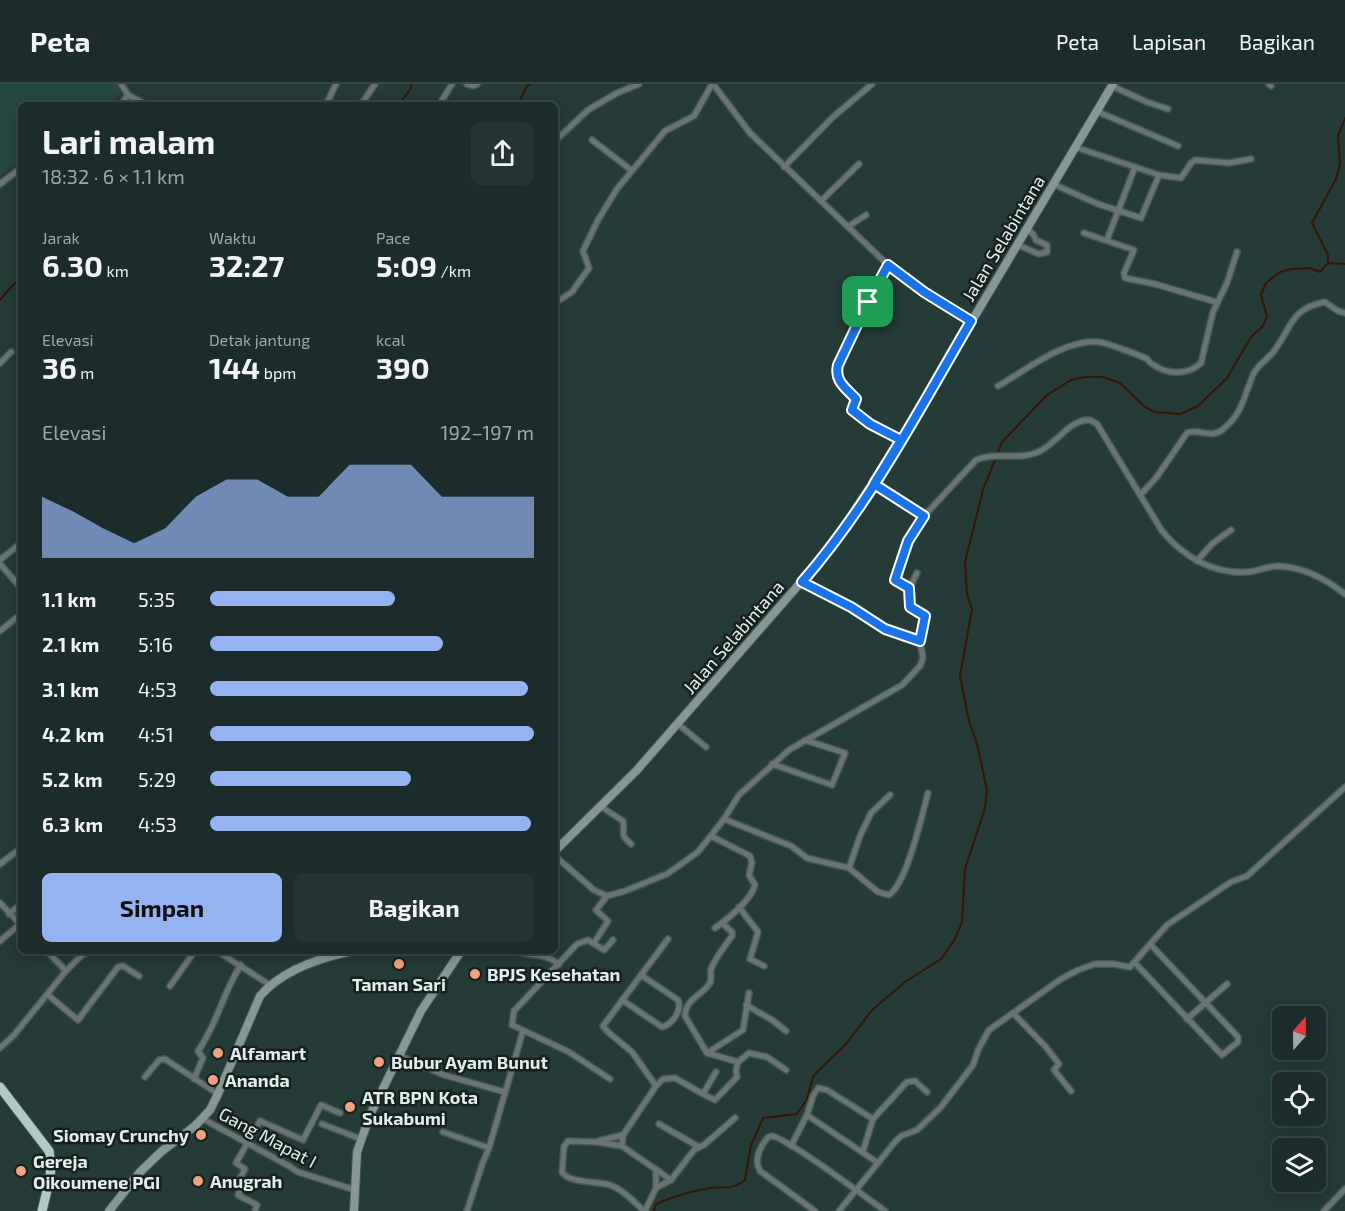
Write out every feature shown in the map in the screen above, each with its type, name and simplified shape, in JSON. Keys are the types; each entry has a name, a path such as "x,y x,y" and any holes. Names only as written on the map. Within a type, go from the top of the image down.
{"highway":[{"path":"0,1087 49,1150 50,1172 42,1211"}],"street":[{"path":"121,84 128,95 141,102"},
{"path":"327,102 336,84"},
{"path":"363,102 375,84"},
{"path":"441,102 452,84"},
{"path":"467,84 473,86 477,84"},
{"path":"558,138 588,110 617,93 639,84"},
{"path":"558,301 572,292 589,268 583,251 610,198 665,131 694,116 712,84 750,133 888,265 924,292 971,321"},
{"path":"784,166 832,117 872,84"},
{"path":"1112,85 1147,102 1168,109"},
{"name":"Jalan Selabintana","path":"558,848 637,770 829,550 901,440 1112,85"},
{"path":"123,102 128,95"},
{"path":"1096,111 1178,146"},
{"path":"592,140 631,170"},
{"path":"1075,147 1159,175 1181,178 1191,162 1195,160 1229,163 1251,159"},
{"path":"821,201 859,164"},
{"path":"1107,240 1135,167"},
{"path":"0,184 18,170"},
{"path":"1053,184 1118,212 1141,219 1159,175"},
{"path":"849,226 866,214"},
{"path":"1018,245 1039,254 1045,253 1048,249 1047,245 1036,240 1034,234 1027,229"},
{"path":"1084,233 1134,249 1124,273 1125,278 1155,284 1216,302"},
{"path":"998,386 1049,354 1090,342 1103,342 1147,359 1165,371 1174,373 1190,370 1201,363 1216,302 1227,283 1238,252"},
{"path":"888,265 877,282 838,365 837,376 856,399 852,410 870,424 901,440"},
{"path":"1141,494 1156,478 1186,433 1194,431 1211,435 1234,419 1242,406 1256,369 1273,353 1295,316 1305,309 1325,302 1345,313"},
{"path":"0,363 11,352"},
{"path":"909,588 895,580 908,541 924,516 976,460 986,457 1036,453 1052,444 1070,427 1085,420 1094,421 1097,424 1162,531 1173,544 1197,561 1217,568 1240,572 1278,566 1298,570 1323,579 1345,594"},
{"path":"874,484 924,516"},
{"path":"1197,561 1212,544 1231,530"},
{"path":"18,546 0,562 18,584"},
{"path":"558,859 594,890 607,896 661,878 698,852 724,819 739,795 772,764 805,740 902,685 920,666 923,658 920,641 925,616 910,607 909,588 917,573"},
{"path":"802,582 851,607 885,629 920,641"},
{"path":"0,631 18,616"},
{"path":"678,724 706,747"},
{"path":"772,764 832,785 844,753 805,740"},
{"path":"839,1211 901,1136 917,1130 941,1107 973,1065 989,1030 1061,979 1078,970 1095,964 1113,964 1130,968 1167,925 1231,882 1247,876 1345,787"},
{"path":"724,819 791,846 807,858 849,868 878,892 889,895 894,892 905,870 928,793"},
{"path":"849,868 860,836 872,813 891,795"},
{"path":"600,806 623,821 623,838 631,844"},
{"path":"711,836 747,853 752,859 749,875 755,885 739,907 715,928"},
{"path":"0,864 18,850"},
{"path":"594,943 608,921 596,910 607,896"},
{"path":"0,903 18,922"},
{"path":"9,914 18,906"},
{"path":"739,907 758,932 750,959 764,966"},
{"path":"722,923 732,932 732,936 711,969 708,985 692,1000 685,1011 687,1021 707,1053 738,1062"},
{"path":"0,941 18,926"},
{"path":"656,1086 632,1052 604,1028 604,1023 668,939"},
{"path":"610,1079 569,1053 512,1025 514,1011 580,942 588,940 606,950 613,940"},
{"path":"1135,963 1217,1051 1224,1055 1239,1039 1151,945"},
{"path":"50,954 66,971"},
{"path":"0,1048 14,1035 66,971 84,954"},
{"path":"170,986 193,954"},
{"path":"223,954 270,985"},
{"path":"109,1211 140,1172 162,1151 203,1119 218,1094 260,996 270,985 306,965 336,954"},
{"path":"354,1211 357,1152 361,1139 398,1055 425,1004 459,954"},
{"path":"526,954 543,955 559,964"},
{"path":"194,1079 203,1058 198,1051 212,1029 227,989 241,965"},
{"path":"48,995 78,1020 118,967 123,966 140,976"},
{"path":"622,1000 662,1027 674,1018 679,1007 678,1000 642,975"},
{"path":"1187,1019 1227,984"},
{"path":"707,1053 742,1030 748,993"},
{"path":"746,1005 786,1031"},
{"path":"1013,1013 1059,1064 1054,1070 1071,1091"},
{"path":"467,1211 489,1148 523,1031"},
{"path":"622,1146 623,1135 663,1079 675,1078 712,1100 720,1096 729,1084 737,1079 738,1062 749,1053 767,1057 786,1070"},
{"path":"398,1055 444,1075 505,1092"},
{"path":"145,1077 159,1060 165,1059 218,1094"},
{"path":"703,1094 717,1072"},
{"path":"862,1151 873,1119 910,1080 915,1081 927,1092"},
{"path":"791,1146 807,1115 816,1090 820,1088 827,1090 873,1119"},
{"path":"255,1211 257,1205 237,1195 243,1183 239,1180 245,1169 236,1163 261,1120 303,1140 321,1105 340,1113"},
{"path":"807,1115 878,1163"},
{"path":"656,1188 671,1180 689,1155 735,1118"},
{"name":"Gang Mapat I","path":"203,1119 298,1172 355,1190"},
{"path":"322,1124 361,1139"},
{"path":"659,1124 699,1147"},
{"path":"443,1132 489,1148"},
{"path":"597,1142 623,1135"},
{"path":"815,1211 757,1167 757,1156 768,1137 774,1136 791,1146 858,1190 885,1211"},
{"path":"656,1169 656,1188 644,1211 610,1184 570,1179 564,1176 562,1172 565,1142 571,1140 622,1146 656,1169 671,1180"},
{"path":"1324,1211 1345,1189"}],"shaded area":[{"path":"0,84 117,84 120,94 113,102 18,102 18,163 0,175"}],"waterway":[{"path":"400,102 412,84"},
{"path":"519,102 530,84"},
{"path":"654,1211 656,1204 674,1197 705,1189 730,1187 745,1180 751,1145 763,1118 797,1114 807,1099 813,1077 846,1044 872,1010 905,982 941,959 955,939 962,922 965,869 985,808 987,790 960,676 972,609 967,594 965,562 983,490 1002,442 1047,395 1071,380 1084,377 1103,377 1120,383 1145,407 1155,412 1180,414 1198,406 1227,378 1251,337 1263,326 1267,316 1261,295 1266,283 1280,272 1310,268 1320,272 1328,263 1328,255 1312,223 1336,179 1340,164 1338,136 1345,118"},
{"path":"1328,263 1345,264"},
{"path":"0,300 18,281"}],"place":[{"name":"Taman Sari","path":"399,964"},
{"name":"BPJS Kesehatan","path":"475,974"},
{"name":"Alfamart","path":"218,1053"},
{"name":"Bubur Ayam Bunut","path":"379,1062"},
{"name":"Ananda","path":"213,1080"},
{"name":"ATR BPN Kota Sukabumi","path":"350,1107"},
{"name":"Siomay Crunchy","path":"201,1135"},
{"name":"Gereja Oikoumene PGI","path":"21,1171"},
{"name":"Anugrah","path":"198,1181"}],"route":[{"path":"868,302 836,371 839,381 856,399 852,410 870,424 901,440 874,484 924,516 908,541 895,580 909,588 910,607 925,616 920,641 885,629 851,607 802,582 829,550 874,484 911,424 971,321 924,292 888,265 868,302"}]}
